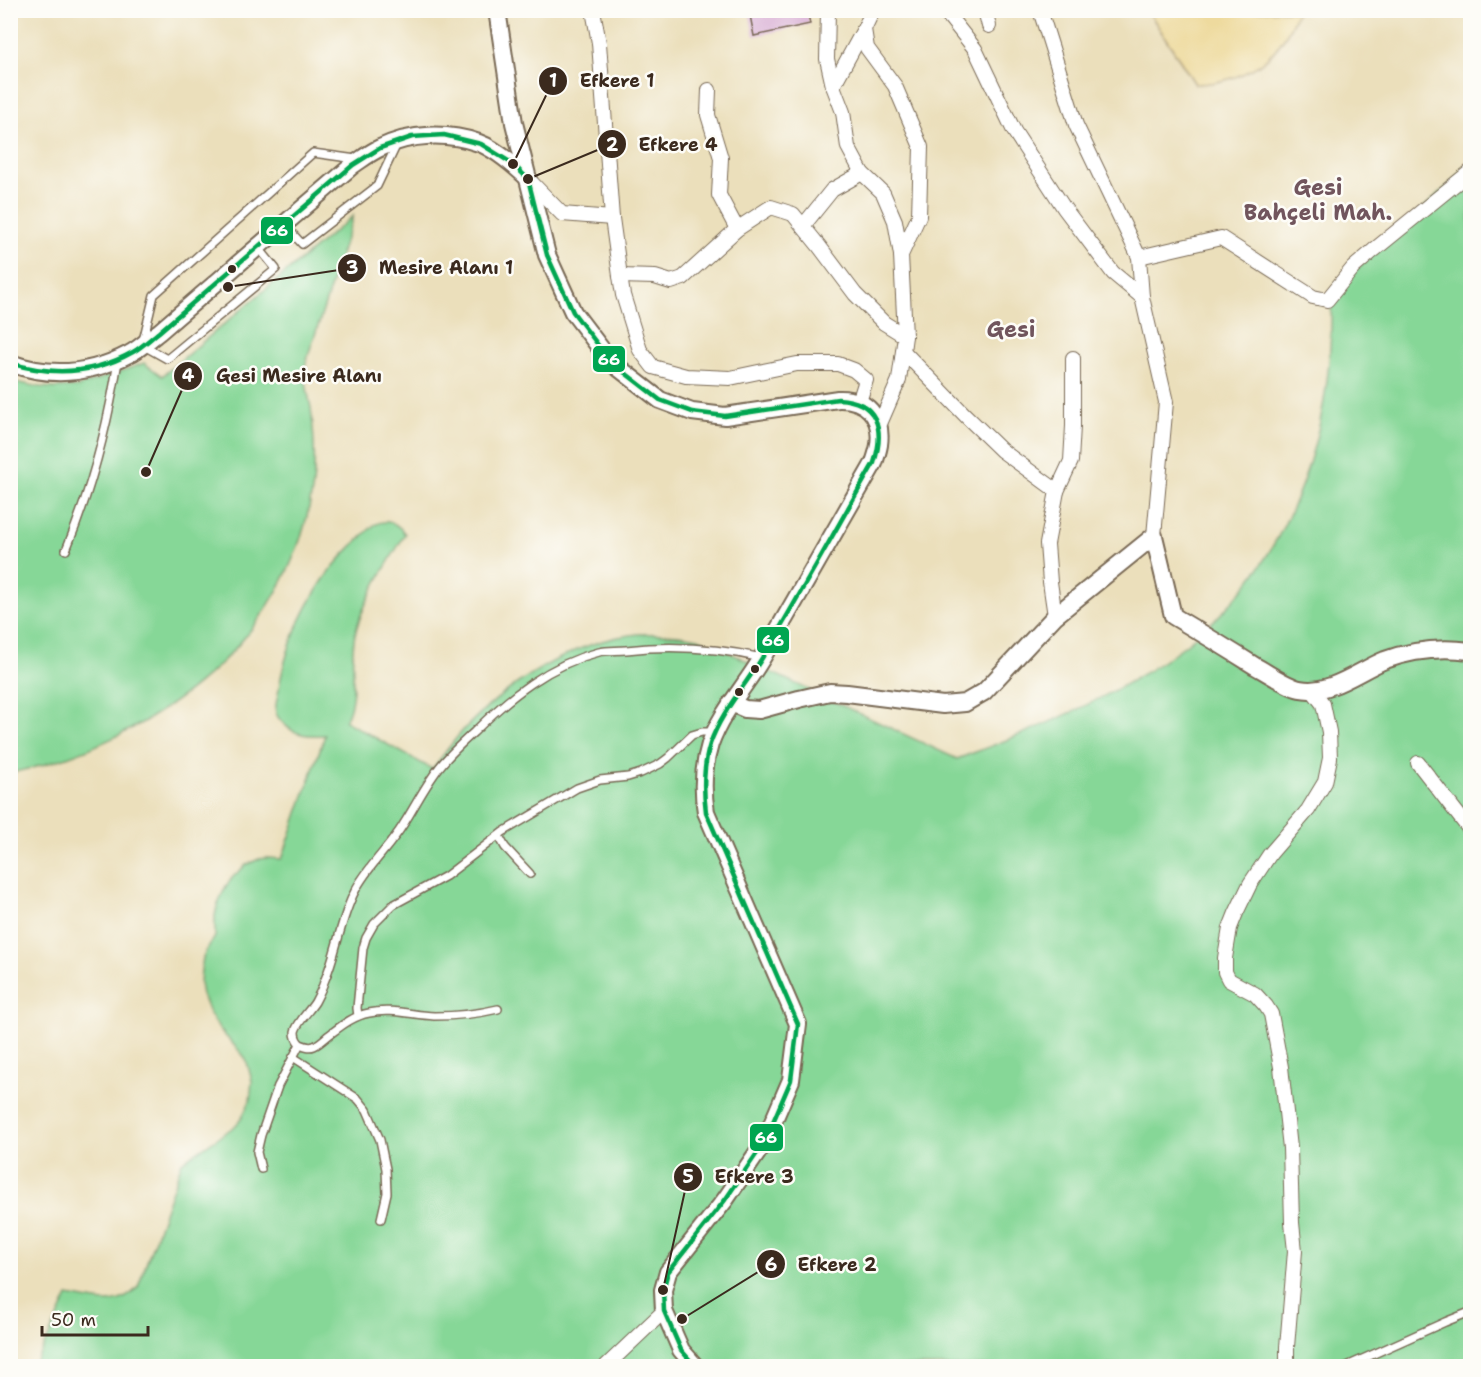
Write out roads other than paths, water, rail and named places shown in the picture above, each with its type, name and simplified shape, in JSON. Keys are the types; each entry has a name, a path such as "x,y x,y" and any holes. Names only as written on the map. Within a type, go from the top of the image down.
{"street":[{"path":"497,10 514,123 547,255 573,312 610,362 660,400 692,412 725,416 849,399 868,408 875,416 879,426 879,445 874,463 762,658 731,703 715,732 705,762 703,782 706,812 798,1024 791,1080 764,1143 725,1200 668,1272 663,1290 664,1311 681,1350 694,1366"},
{"path":"593,10 599,43 612,218 620,276 623,295 640,350 653,367 686,376 730,378 797,364 838,364 854,370 866,380 859,402"},
{"path":"828,10 827,59 833,86 843,112 848,147 862,173 883,193 895,220 901,255 905,336 899,380 879,426"},
{"path":"833,86 873,10"},
{"path":"944,10 975,49 1014,131 1064,208 1113,273 1142,297"},
{"path":"985,10 989,26"},
{"path":"1040,10 1076,125 1139,257 1142,297 1166,402 1154,536 1173,616 1275,678 1297,689 1313,691 1326,688 1385,660 1424,650 1470,651"},
{"path":"864,29 867,48 895,86 921,147 920,216 901,255"},
{"path":"709,90 708,115 721,158 719,195 737,229"},
{"path":"10,363 28,370 56,373 98,368 131,353 353,165 381,147 412,137 444,135 481,144 513,164 562,213 612,218"},
{"path":"1139,257 1221,238 1313,297 1327,300 1353,268 1374,249 1470,172"},
{"path":"802,226 832,190 862,173"},
{"path":"620,276 648,277 671,282 683,278 737,229 771,207 793,214 855,294 884,322 905,336"},
{"path":"903,351 1002,450 1057,491"},
{"path":"1055,616 1047,544 1057,491 1071,461 1073,358"},
{"path":"731,703 745,709 759,710 830,692 943,705 965,703 984,692 1055,616 1154,536"},
{"path":"1287,1366 1295,1251 1290,1148 1281,1067 1271,1014 1255,994 1229,980 1225,972 1225,958 1230,928 1250,884 1270,854 1308,810 1325,782 1330,758 1329,732 1323,704 1313,691"},
{"path":"1418,763 1470,830"},
{"path":"606,1366 664,1311"}],"lane":[{"path":"284,224 302,244 377,186 398,142"},
{"path":"258,247 276,269 168,359 142,345 154,295 313,153 361,160"},
{"path":"66,550 78,521 96,461 114,391 118,359"},
{"path":"498,1010 454,1016 378,1011 358,1016 315,1046 305,1047 295,1036 296,1027 315,1001 326,979 355,889 395,838 442,764 507,701 535,680 597,653 644,647 667,647 739,653 762,658"},
{"path":"358,1016 363,948 366,938 374,924 393,905 446,876 499,836 577,788 600,780 641,773 660,764 692,735 715,732"},
{"path":"499,836 505,847 530,874"},
{"path":"261,1169 257,1152 261,1135 270,1107 300,1044"},
{"path":"293,1057 358,1099 367,1110 380,1140 386,1169 387,1193 381,1219"},
{"path":"1347,1366 1470,1312"}],"place":[{"name":"Efkere 1","path":"513,164"},
{"name":"Efkere 4","path":"528,179"},
{"name":"Mesire Alanı 1","path":"228,287"},
{"name":"Gesi Mesire Alanı","path":"146,472"},
{"name":"Efkere 3","path":"663,1290"},
{"name":"Efkere 2","path":"682,1319"}],"district":[{"name":"Gesi Bahçeli Mah.","path":"1318,200"},
{"name":"Gesi","path":"1011,329"}]}
